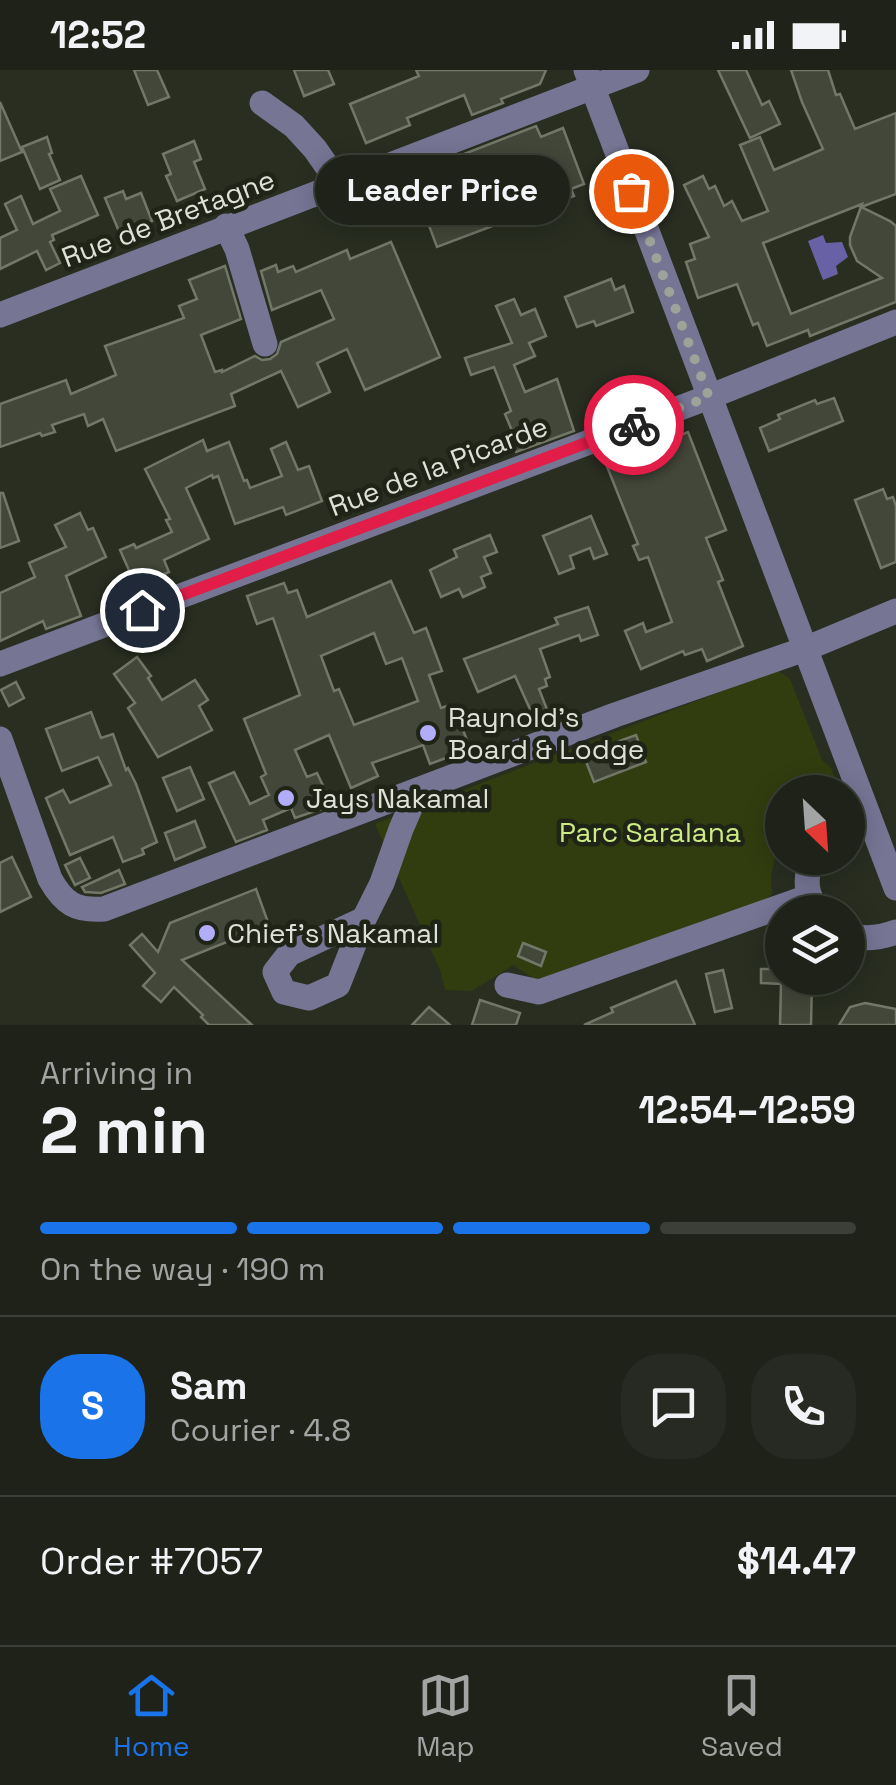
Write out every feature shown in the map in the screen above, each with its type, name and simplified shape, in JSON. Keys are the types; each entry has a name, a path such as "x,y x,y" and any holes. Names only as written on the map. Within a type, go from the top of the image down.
{"street":[{"name":"Rue de Bretagne","path":"0,315 340,185 589,79 637,70"},
{"path":"589,79 806,650 845,775"},
{"path":"262,103 294,126 340,185"},
{"path":"226,226 237,249 265,344"},
{"name":"Rue de la Picarde","path":"0,664 709,397 896,322"},
{"path":"0,739 56,890 76,907 104,909 616,715 806,650 896,611"},
{"path":"364,919 418,790"},
{"path":"885,831 896,888"},
{"path":"507,984 539,992 765,920"},
{"path":"865,938 896,932"}],"green space":[{"name":"Parc Saralana","path":"777,670 790,679 822,760 834,775 765,775 765,875 771,875 772,893 765,895 765,902 544,985 513,965 472,991 445,990 440,970 375,824"}],"shaded area":[{"path":"823,235 826,243 842,242 848,257 836,266 838,274 823,280 808,241"}],"building":[{"path":"134,70 157,70 169,97 148,105"},
{"path":"294,70 328,70 334,84 304,96"},
{"path":"416,70 546,70 540,84 501,99 503,103 472,115 464,95 407,118 410,125 366,143 350,104 419,76"},
{"path":"718,70 746,70 762,105 769,101 780,124 750,138"},
{"path":"791,70 828,70 836,95 840,94 855,129 896,113 896,194 861,207 896,226 896,302 810,336 808,330 767,346 758,323 753,325 737,284 698,298 686,262 695,259 690,244 709,237 684,185 703,176 709,189 715,186 724,206 732,201 742,221 768,211 740,145 760,137 774,170 823,149","holes":["862,204 850,237 857,261 882,278 791,314 763,243"]},
{"path":"0,102 22,152 0,161"},
{"path":"536,126 541,137 563,128 584,184 571,189 574,196 559,201 563,210 530,222 527,213 437,247 410,175"},
{"path":"47,137 52,153 49,154 60,180 40,189 22,147"},
{"path":"194,141 201,159 194,162 205,189 177,201 166,176 171,174 163,154"},
{"path":"81,176 98,215 52,235 54,240 50,242 60,263 46,270 37,251 0,269 0,238 17,230 5,204 21,196 33,224 60,211 50,189"},
{"path":"123,191 126,199 141,193 152,221 120,234 105,198"},
{"path":"391,242 440,357 365,390 347,349 317,363 330,392 298,407 281,371 231,394 235,406 116,451 103,419 88,426 84,414 52,425 55,432 0,447 0,404 66,380 71,394 116,375 105,346 184,318 179,306 197,299 189,280 225,266 241,319 201,335 215,372 222,372 255,356 270,359 277,354 281,342 334,319 321,290 272,310 261,271 276,265 278,272 293,266 296,272 347,250 350,259"},
{"path":"611,279 615,290 624,286 633,312 596,326 594,321 577,327 565,297"},
{"path":"514,299 521,315 535,309 546,336 529,343 535,356 514,365 525,392 557,379 574,431 516,452 505,414 511,411 494,367 471,375 465,358 512,343 496,306"},
{"path":"834,398 843,421 769,451 760,428 780,419 778,415 815,400 817,404"},
{"path":"688,432 726,530 706,538 743,646 707,661 702,649 685,655 683,651 641,669 625,631 643,623 646,632 672,622 648,557 639,560 633,546 638,544 606,464"},
{"path":"203,440 207,451 229,442 250,488 282,476 271,449 286,442 298,470 309,466 322,501 286,515 283,507 235,524 218,476 212,475 186,488 209,539 164,560 169,572 136,586 120,550 134,544 136,548 172,532 166,520 170,519 145,469"},
{"path":"883,489 887,499 893,497 896,506 896,562 881,568 855,500"},
{"path":"0,493 19,541 0,548"},
{"path":"80,513 88,530 93,528 106,557 66,576 81,616 46,629 43,621 0,641 0,593 35,577 29,563 66,547 55,525"},
{"path":"591,516 607,554 594,559 590,548 570,556 574,568 559,574 543,536"},
{"path":"490,535 497,552 484,557 491,573 481,577 485,587 463,597 459,589 441,597 430,570 457,557 454,550"},
{"path":"391,581 414,633 426,628 442,671 429,675 441,708 447,706 454,723 460,721 470,749 430,764 423,745 372,763 378,776 351,788 329,735 295,750 307,777 317,773 330,806 295,818 291,808 263,820 267,830 236,842 209,783 234,772 250,804 269,795 261,777 266,774 244,719 300,695 273,618 257,624 247,596 284,583 288,593 297,590 307,617","holes":["374,633 386,664 402,658 418,701 354,725 339,689 334,691 321,656"]},
{"path":"588,607 598,635 581,641 579,635 540,649 550,677 545,679 547,686 539,689 548,712 534,718 515,676 478,692 464,659 558,624 555,618"},
{"path":"137,657 162,700 195,680 208,700 199,706 212,730 158,757 128,708 135,703 114,674"},
{"path":"16,682 24,698 9,706 1,690"},
{"path":"91,712 101,738 113,734 157,842 142,849 144,854 123,862 113,837 70,855 46,798 63,790 70,803 111,785 98,757 62,771 46,729"},
{"path":"636,735 646,762 594,782 583,754"},
{"path":"190,767 204,799 177,811 163,778"},
{"path":"195,821 205,847 175,860 165,833"},
{"path":"12,857 31,897 0,912 0,863"},
{"path":"80,858 90,878 75,885 65,865"},
{"path":"119,870 125,884 101,893 85,892 82,887"},
{"path":"256,889 269,925 182,960 252,1025 209,1025 174,987 161,1002 143,986 155,973 130,945 142,934 158,952 170,923"},
{"path":"523,943 546,952 541,966 518,956"},
{"path":"723,970 732,1008 715,1012 706,974"},
{"path":"676,981 695,1025 584,1025 613,1012 611,1008"},
{"path":"781,995 812,995 811,1025 780,1025"},
{"path":"480,1000 520,1013 516,1025 472,1025"},
{"path":"865,1003 896,1009 896,1025 839,1025 850,1007"},
{"path":"429,1007 450,1025 412,1025"}],"way so far":[{"path":"631,191 709,397 634,425"}],"place":[{"name":"Leader Price","path":"631,191"},
{"name":"Raynold's Board & Lodge","path":"428,733"},
{"name":"Jays Nakamal","path":"286,798"},
{"name":"Chief's Nakamal","path":"207,933"}],"route":[{"path":"142,610 634,425"}]}
